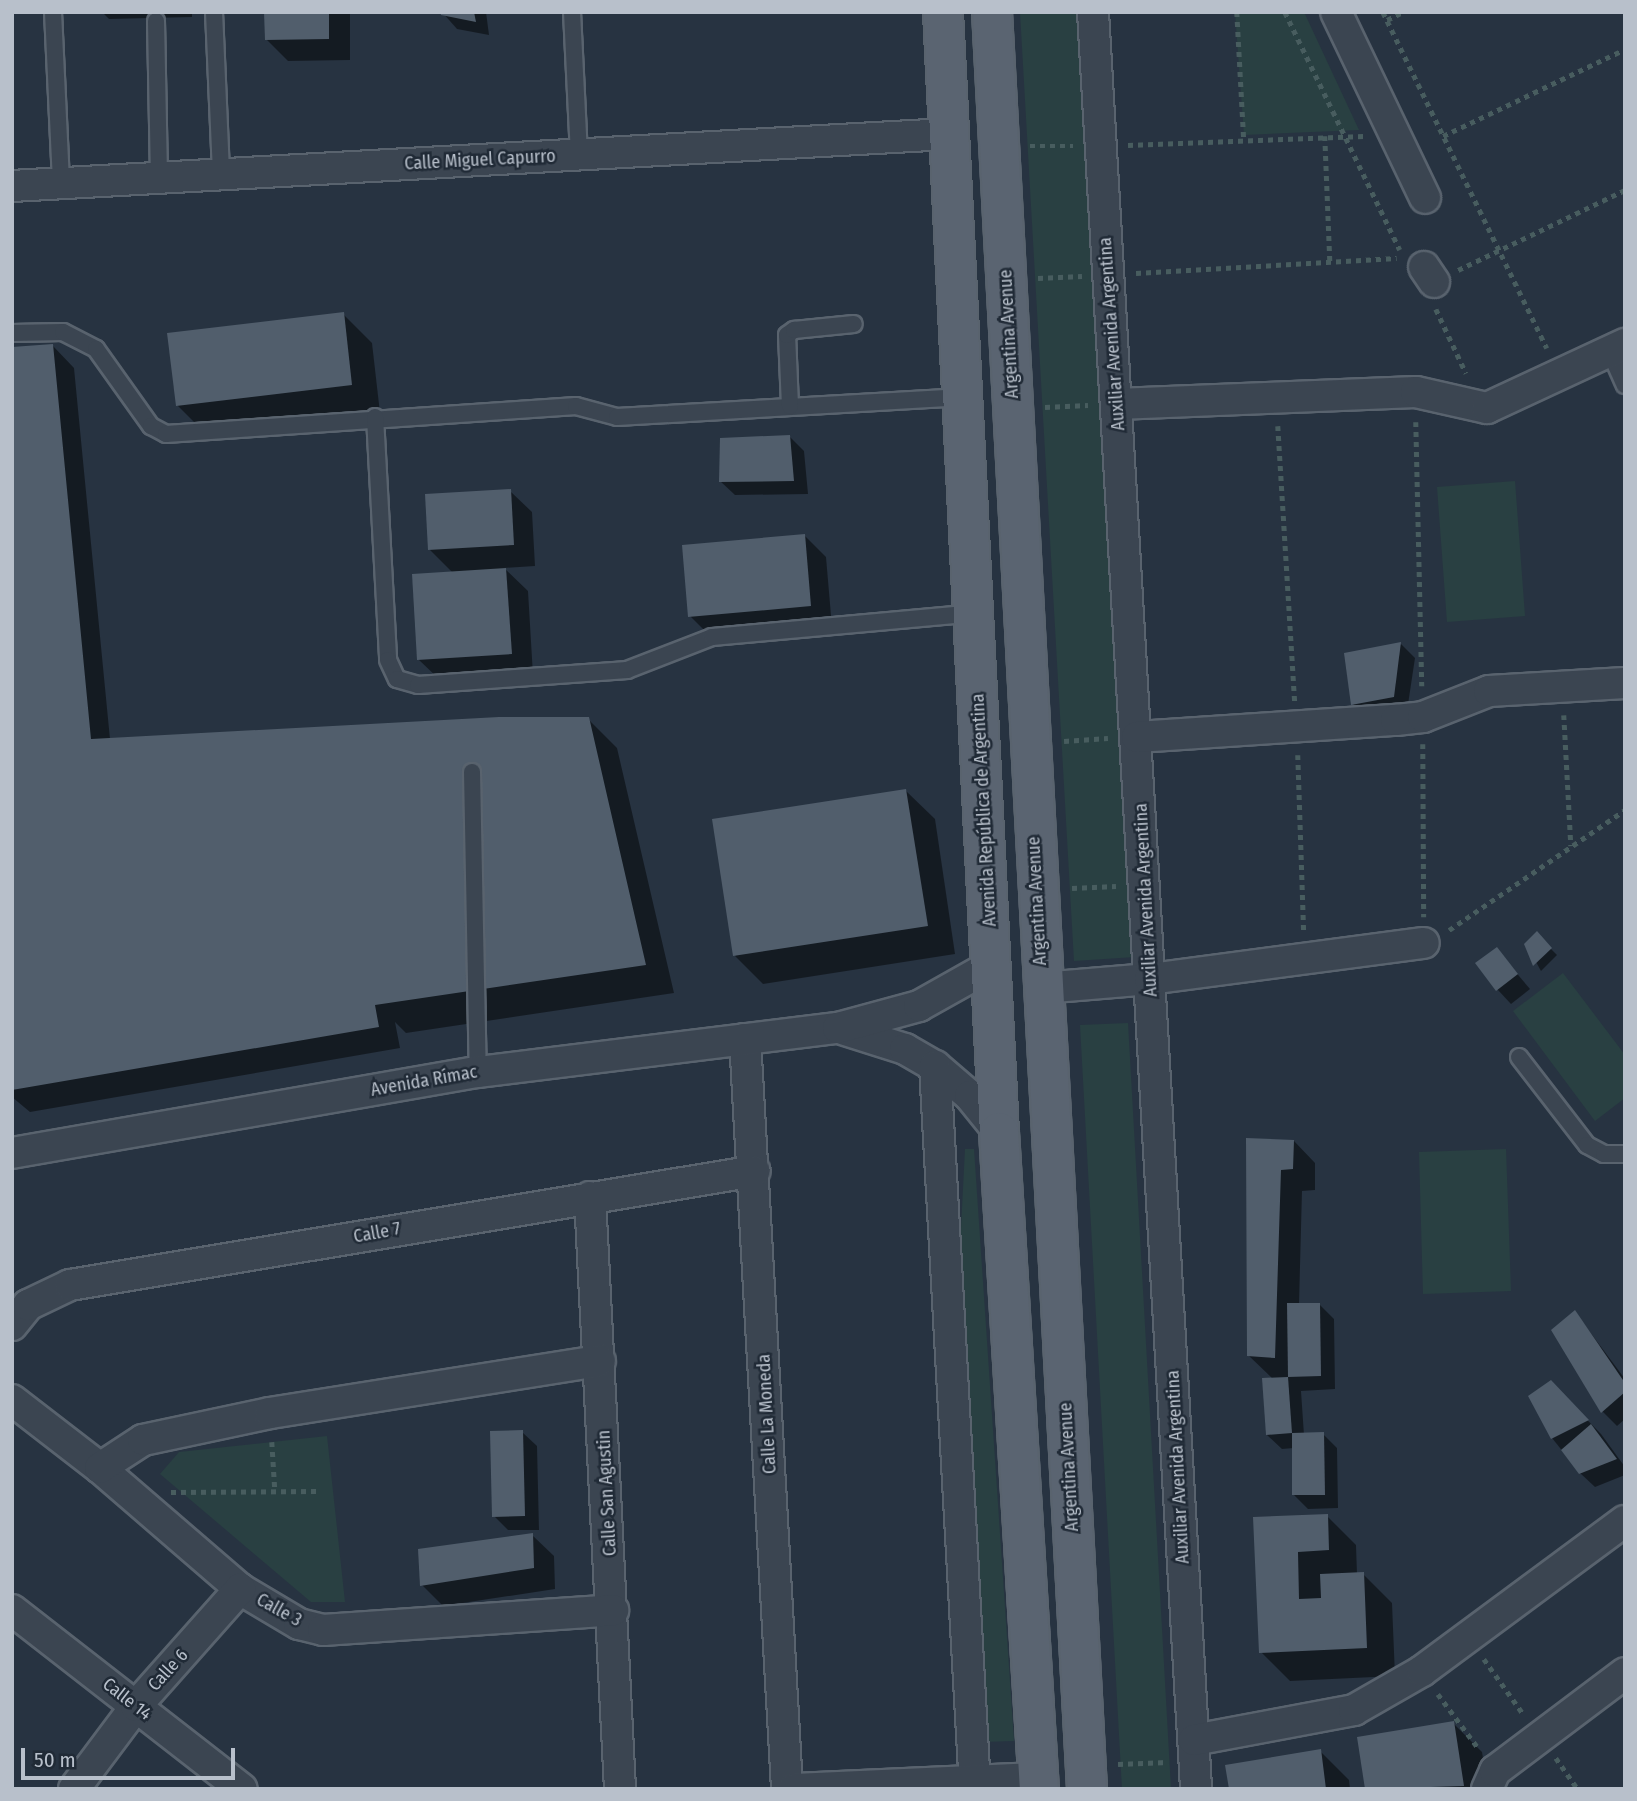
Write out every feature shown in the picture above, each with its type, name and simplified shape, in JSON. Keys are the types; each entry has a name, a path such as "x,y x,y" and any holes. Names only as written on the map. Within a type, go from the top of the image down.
{"main road":[{"path":"943,12 974,613"},
{"name":"Argentina Avenue","path":"992,12 1042,988 1087,1777"},
{"name":"Avenida República de Argentina","path":"974,613 999,1132"},
{"path":"999,1132 1039,1783"}],"street":[{"name":"Auxiliar Avenida Argentina","path":"1093,12 1196,1789"},
{"path":"1336,12 1392,136 1425,198"},
{"name":"Calle Miguel Capurro","path":"12,186 948,134"},
{"path":"1117,404 1416,392 1487,408 1562,377 1617,348"},
{"path":"1137,737 1297,728 1423,717 1489,691 1563,684 1625,683"},
{"path":"1042,988 1150,979 1424,943"},
{"name":"Avenida Rímac","path":"12,1153 478,1072 838,1028 919,1006 992,965"},
{"name":"Avenida Rímac","path":"838,1028 872,1036 935,1066 970,1096 999,1132"},
{"name":"Calle La Moneda","path":"745,1039 755,1171 787,1789"},
{"path":"935,1066 975,1785"},
{"name":"Calle 7","path":"12,1325 28,1306 70,1284 755,1171"},
{"name":"Calle San Agustin","path":"590,1197 614,1610 620,1789"},
{"path":"100,1468 143,1440 270,1413 600,1361"},
{"name":"Calle 3","path":"12,1400 100,1468 240,1589 299,1624 323,1630 614,1610"},
{"path":"1194,1740 1354,1710 1422,1671 1625,1521"},
{"name":"Calle 6","path":"74,1789 136,1706 240,1589"},
{"name":"Calle 14","path":"12,1610 242,1789"},
{"path":"1491,1780 1625,1673"},
{"path":"793,1789 1039,1783"}],"lane":[{"path":"53,12 61,183"},
{"path":"214,12 221,174"},
{"path":"572,12 579,154"},
{"path":"156,21 159,178"},
{"path":"790,406 787,335 794,330 854,324"},
{"path":"12,333 63,332 96,349 151,426 166,434 375,416 576,406 617,417 963,397"},
{"path":"1617,348 1625,385"},
{"path":"375,416 388,660 397,679 418,685 627,670 712,636 974,613"},
{"path":"472,772 478,1072"},
{"path":"1519,1058 1587,1145 1604,1154 1625,1154"}],"path":[{"path":"1237,12 1244,140"},
{"path":"1006,279 1404,257 1285,12"},
{"path":"1383,12 1562,377"},
{"path":"1387,20 1403,12"},
{"path":"1443,136 1625,49"},
{"path":"999,147 1101,146 1343,135 1392,136"},
{"path":"1325,136 1330,262"},
{"path":"1487,408 1436,317 1429,274 1498,251 1625,190"},
{"path":"1416,392 1423,717 1424,943"},
{"path":"1276,398 1297,728 1306,959"},
{"path":"1012,408 1117,404"},
{"path":"1563,684 1571,847"},
{"path":"1029,743 1137,737"},
{"path":"1424,943 1625,810"},
{"path":"1037,890 1145,885"},
{"path":"270,1413 275,1490"},
{"path":"128,1493 317,1491"},
{"path":"1422,1671 1491,1780"},
{"path":"1087,1777 1178,1761 1194,1740"}],"green space":[{"path":"1020,12 1080,12 1135,957 1074,961"},
{"path":"1235,12 1304,12 1359,130 1244,135"},
{"path":"1515,481 1525,616 1447,622 1437,487"},
{"path":"1563,973 1625,1055 1625,1098 1595,1121 1513,1011"},
{"path":"1128,1023 1171,1789 1122,1789 1080,1025"},
{"path":"965,1149 974,1149 1014,1741 981,1742 958,1288"},
{"path":"1506,1149 1511,1291 1423,1294 1419,1152"},
{"path":"327,1436 345,1602 311,1602 160,1474 179,1452"}],"building":[{"path":"264,12 329,12 329,39 265,40"},
{"path":"440,12 474,12 476,22 441,15"},
{"path":"344,312 352,385 176,406 167,333"},
{"path":"53,344 91,739 499,717 589,717 646,965 375,1005 379,1027 12,1090 12,347"},
{"path":"790,435 794,481 719,482 720,438"},
{"path":"511,489 514,545 428,550 425,494"},
{"path":"805,534 811,606 688,617 682,545"},
{"path":"506,568 512,654 417,660 412,574"},
{"path":"1401,642 1394,697 1351,705 1344,653"},
{"path":"906,789 928,926 733,956 712,819"},
{"path":"1537,931 1552,948 1533,966 1524,944"},
{"path":"1497,947 1518,974 1496,991 1475,963"},
{"path":"1246,1138 1294,1140 1293,1169 1281,1170 1275,1358 1247,1356"},
{"path":"1287,1303 1320,1303 1321,1376 1288,1377"},
{"path":"1575,1310 1625,1383 1625,1392 1601,1413 1551,1330"},
{"path":"1288,1377 1292,1433 1266,1435 1262,1378"},
{"path":"1551,1380 1589,1420 1551,1439 1528,1396"},
{"path":"1591,1424 1617,1459 1579,1474 1561,1450"},
{"path":"523,1430 525,1516 492,1517 490,1431"},
{"path":"1324,1432 1325,1495 1292,1495 1292,1433"},
{"path":"1328,1514 1329,1550 1298,1552 1299,1599 1321,1598 1320,1574 1364,1572 1367,1648 1259,1653 1253,1517"},
{"path":"533,1533 534,1568 420,1586 418,1549"},
{"path":"1454,1721 1464,1786 1365,1789 1357,1737"},
{"path":"1321,1749 1326,1789 1229,1789 1225,1765"}]}
